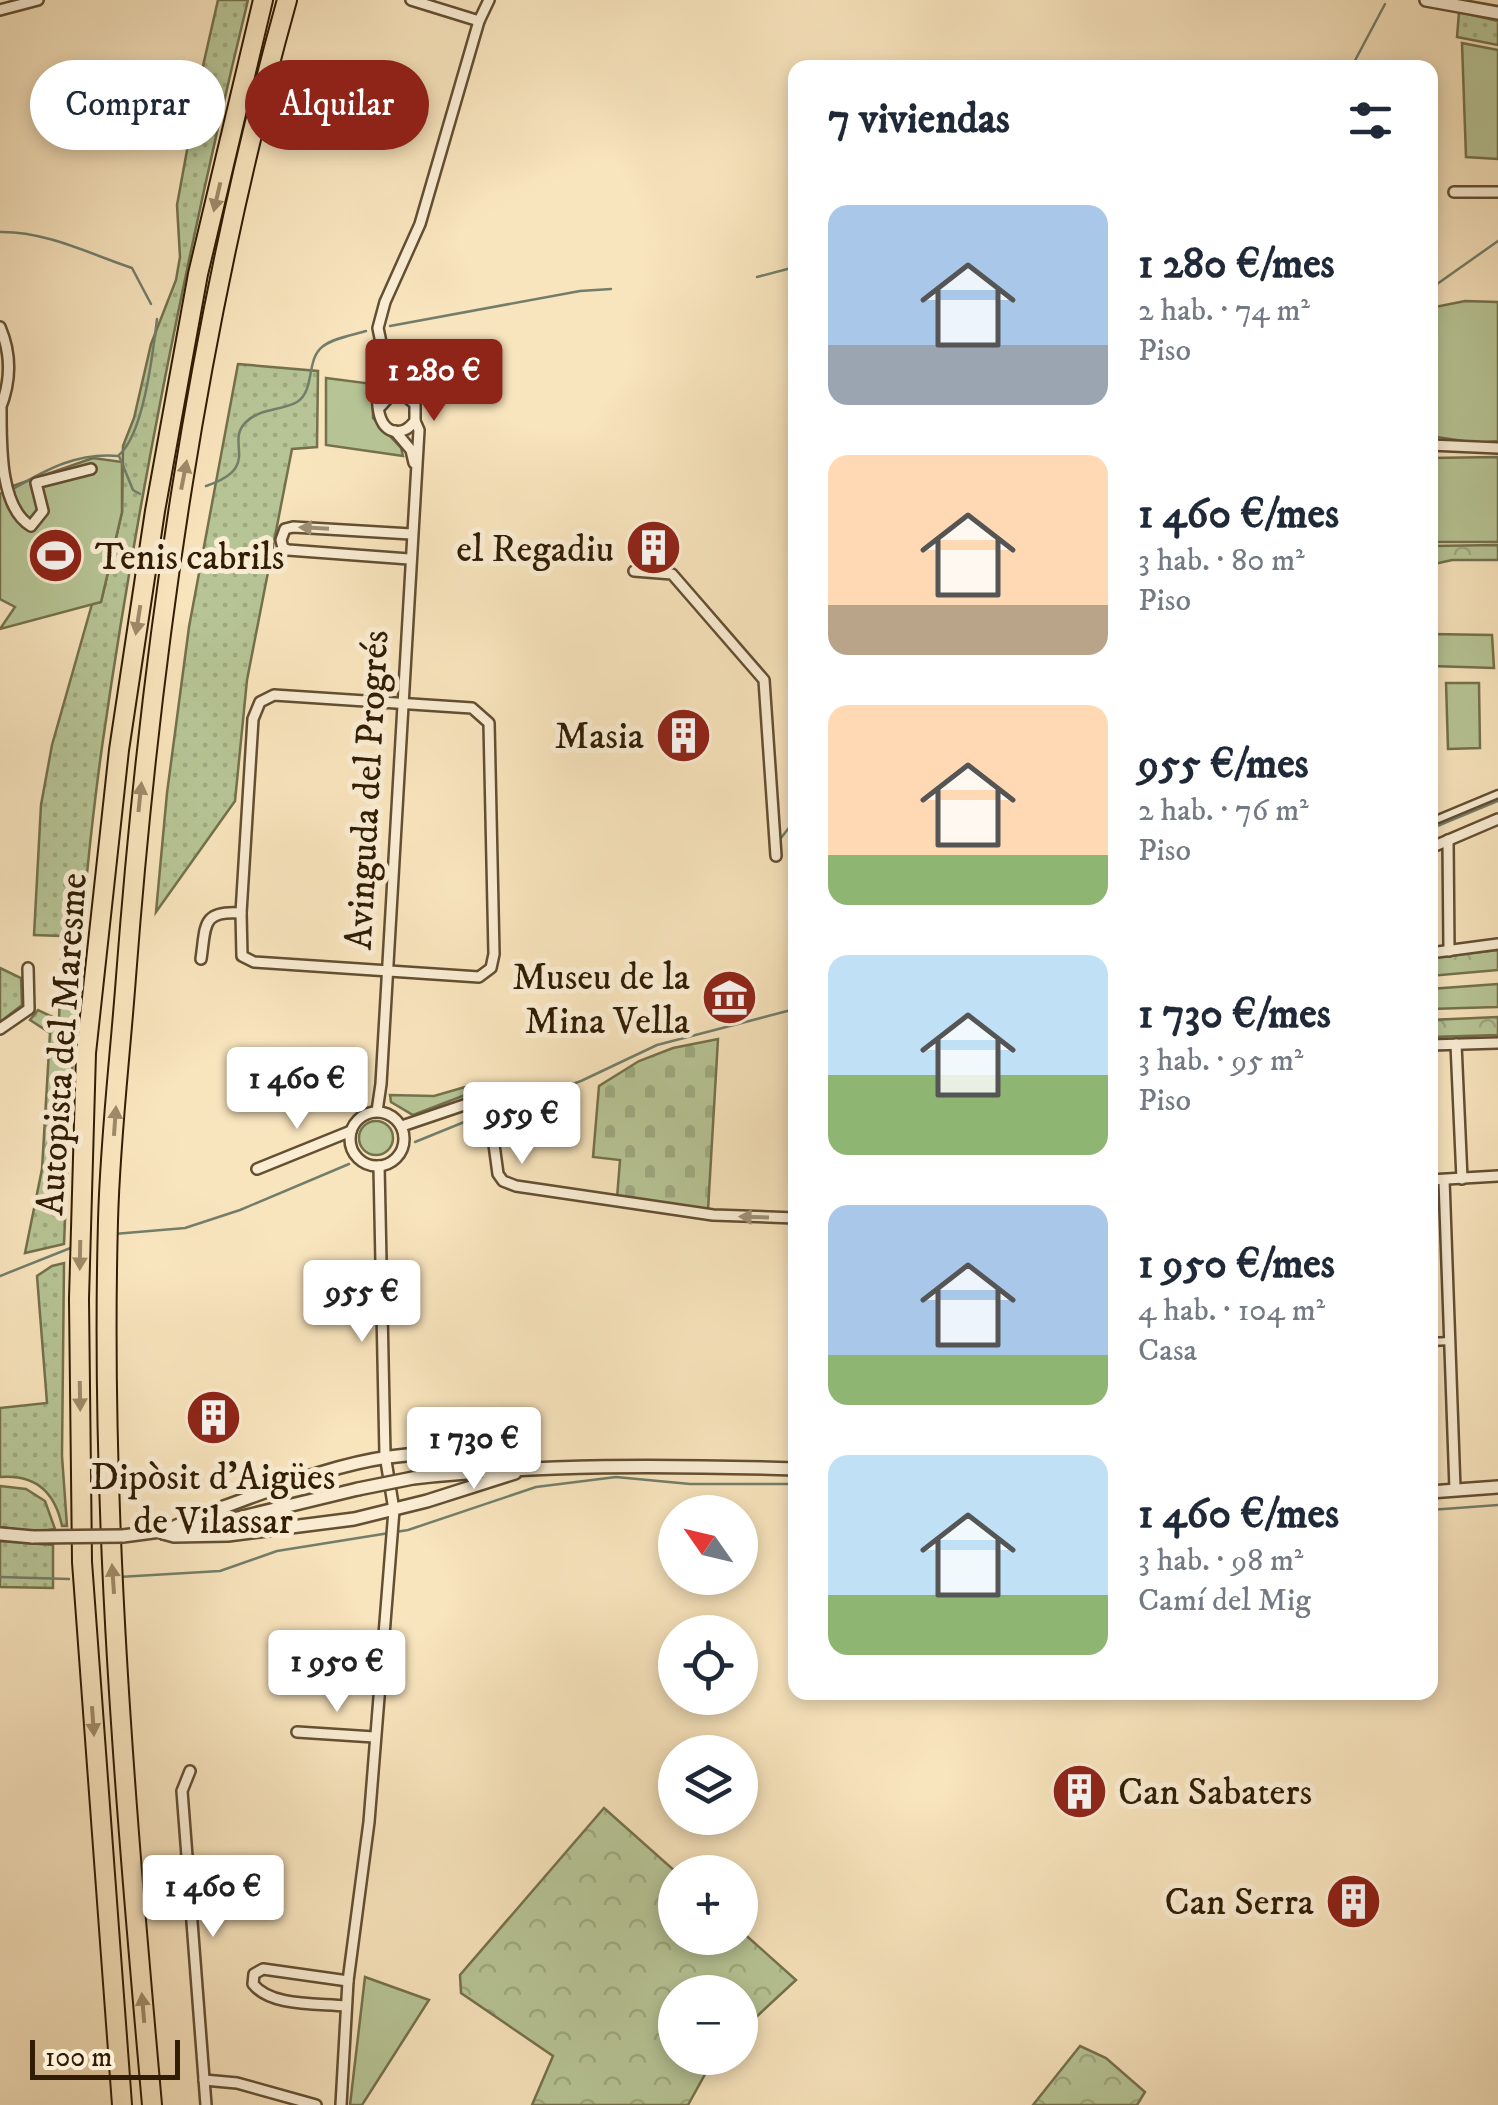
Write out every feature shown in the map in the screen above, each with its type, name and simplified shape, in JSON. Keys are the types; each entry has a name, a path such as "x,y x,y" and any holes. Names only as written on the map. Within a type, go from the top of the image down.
{"highway":[{"name":"Autopista del Maresme","path":"122,2105 82,1562 78,1298 86,1053 119,750 155,511 198,274 263,0"},
{"name":"Autopista del Maresme","path":"152,2105 131,1869 112,1563 108,1218 140,798 174,528 234,220 288,0"}],"street":[{"path":"0,10 38,0"},
{"path":"410,0 479,21"},
{"path":"416,472 411,450 382,423 378,328 385,302 420,224 479,21 490,0"},
{"path":"1426,0 1498,14"},
{"path":"1454,192 1498,192"},
{"path":"0,328 9,347 9,380 0,409 1,492 11,511 31,526 43,511 36,483 91,468"},
{"path":"381,352 388,376 415,404 415,421 396,432"},
{"path":"380,407 391,395 404,394"},
{"name":"Avinguda del Progrés","path":"377,1111 419,430 415,421"},
{"path":"1438,445 1498,448"},
{"path":"409,559 288,550 281,540 284,529 294,527 411,534"},
{"path":"634,571 672,574 764,680 776,856"},
{"path":"274,695 402,705 472,708 489,723 494,954 491,968 479,977 254,962 242,956 241,912 253,718 260,702 274,695"},
{"path":"1438,819 1498,794"},
{"path":"1438,844 1498,818"},
{"path":"1448,840 1449,951"},
{"path":"201,960 207,922 212,915 241,912"},
{"path":"1438,953 1498,944"},
{"path":"0,1029 29,1009 28,968"},
{"path":"1438,1045 1498,1043"},
{"path":"1456,1044 1462,1179"},
{"path":"402,1126 479,1100 490,1108 498,1174 503,1181 516,1186 713,1215 788,1218"},
{"path":"257,1169 351,1131 363,1115 377,1111 393,1116 402,1126 405,1139 402,1150 389,1164 379,1166 362,1162 356,1155 350,1144 351,1131"},
{"path":"341,2105 348,1981 369,1822 394,1510 385,1455 379,1166"},
{"path":"1438,1180 1498,1176"},
{"path":"1444,1180 1454,1489"},
{"path":"1438,1342 1450,1341"},
{"path":"162,1533 272,1490 385,1455 486,1455 533,1468"},
{"path":"162,1533 228,1535 354,1519 533,1468"},
{"path":"0,1534 33,1537 162,1533 413,1478 533,1468 788,1469"},
{"path":"1438,1491 1498,1488"},
{"path":"298,1732 374,1737"},
{"path":"190,1772 182,1791 206,2105"},
{"path":"346,2006 273,1998 261,1994 253,1984 254,1974 263,1969 348,1981"},
{"path":"204,2080 237,2083 316,2105"}],"green space":[{"path":"218,0 248,0 225,101 225,60 204,60"},
{"path":"1459,12 1498,21 1498,45 1457,37"},
{"path":"1462,43 1498,50 1498,159 1466,157"},
{"path":"187,150 214,150 167,368 103,740 82,929 64,1244 25,1253 42,1169 50,1033 30,1020 38,1010 59,1020 62,936 34,935 41,805 52,745 92,604 101,602 122,512 123,446 134,418 151,344 176,280 180,257 177,205"},
{"path":"1465,301 1498,302 1498,441 1477,443 1438,437 1438,306"},
{"path":"238,364 318,371 317,447 292,449 247,680 235,801 156,912 189,627"},
{"path":"326,378 373,384 373,418 401,448 403,456 326,445"},
{"path":"1498,457 1498,542 1438,542 1438,458"},
{"name":"Tenis cabrils","path":"93,458 122,462 122,512 101,602 0,629 15,607 0,599 0,494"},
{"path":"1498,545 1498,560 1438,563 1438,546"},
{"path":"1438,634 1492,635 1494,668 1438,666"},
{"path":"1446,683 1479,683 1480,748 1448,749"},
{"path":"1498,950 1498,970 1438,975 1438,957"},
{"path":"0,968 21,978 22,1005 0,1022"},
{"path":"1498,984 1498,1007 1438,1009 1438,988"},
{"path":"1498,1017 1498,1035 1438,1037 1438,1020"},
{"path":"718,1039 708,1210 617,1198 620,1160 593,1157 599,1086 639,1061 673,1048"},
{"path":"465,1087 468,1094 413,1115 391,1102 390,1095 434,1096"},
{"path":"376,1121 388,1126 393,1138 388,1150 376,1155 364,1150 359,1138 364,1126"},
{"path":"64,1263 62,1456 67,1526 62,1526 54,1504 42,1488 23,1479 0,1477 0,1408 47,1403 37,1276"},
{"path":"0,1486 26,1489 45,1501 55,1529 35,1532 0,1527"},
{"path":"0,1541 53,1545 53,1588 0,1587"},
{"path":"604,1808 658,1856 658,1955 758,1955 758,1946 796,1980 758,2015 758,1975 658,1975 658,2075 705,2075 688,2105 532,2105 553,2056 461,1993 460,1975"},
{"path":"365,1977 429,2000 362,2105 350,2105"},
{"path":"1080,2046 1106,2058 1145,2092 1137,2105 1033,2105"}],"waterway":[{"path":"1355,60 1385,4"},
{"path":"0,232 50,239 132,268 151,304"},
{"path":"1438,283 1498,241"},
{"path":"757,277 788,269"},
{"path":"390,326 580,291 611,289"},
{"path":"119,455 128,444 141,411 157,319"},
{"path":"206,486 233,471 238,463 240,430 246,422 303,397 322,347 366,331"},
{"path":"13,489 76,459 104,455 119,456 133,490 140,494"},
{"path":"1438,826 1498,801"},
{"path":"777,843 788,829"},
{"path":"496,1111 581,1081 657,1045 788,1011"},
{"path":"415,1142 479,1116"},
{"path":"114,1234 185,1228 240,1210 349,1164"},
{"path":"0,1276 73,1247"},
{"path":"119,1577 220,1571 277,1551 408,1530 536,1487 616,1477 690,1484 788,1484"},
{"path":"1438,1509 1498,1505"},
{"path":"0,1577 69,1579"}],"place":[{"name":"el Regadiu","path":"653,548"},
{"name":"Tenis cabrils","path":"56,556"},
{"name":"Masia","path":"683,735"},
{"name":"Museu de la Mina Vella","path":"729,998"},
{"name":"Dipòsit d'Aigües de Vilassar","path":"213,1418"},
{"name":"Can Sabaters","path":"1079,1791"},
{"name":"Can Serra","path":"1353,1901"}]}
